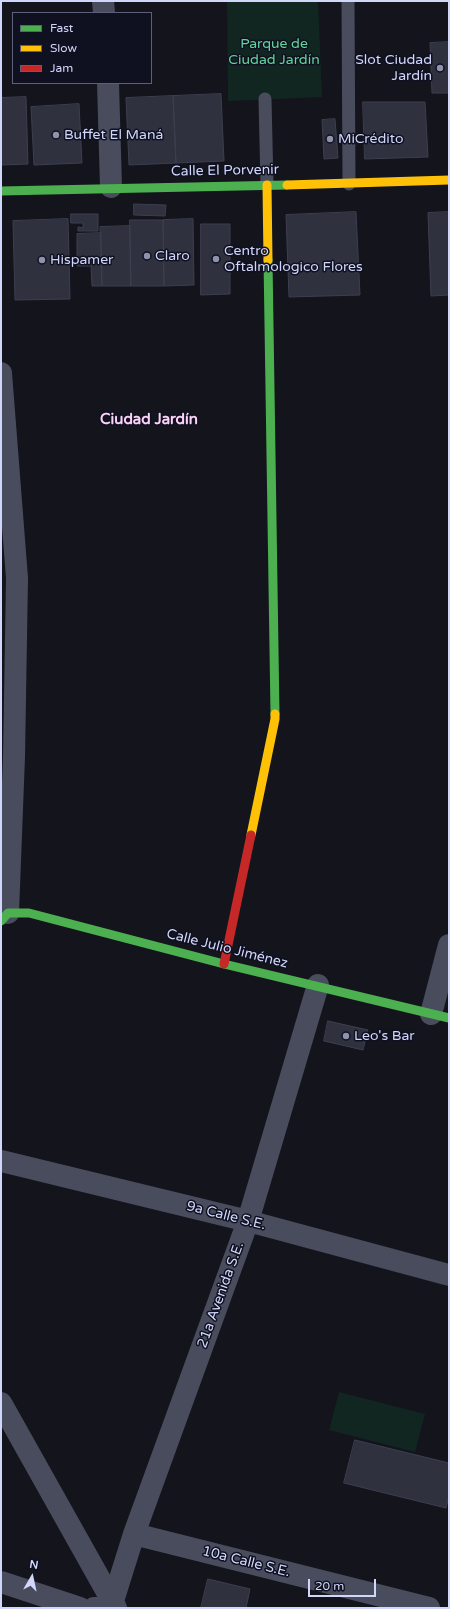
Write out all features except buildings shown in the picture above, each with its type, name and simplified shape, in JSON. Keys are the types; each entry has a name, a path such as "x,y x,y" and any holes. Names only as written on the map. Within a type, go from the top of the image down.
{"main road":[{"name":"Calle El Porvenir","path":"1,191 111,187 349,184 449,180"},
{"path":"224,964 275,719 267,185"},
{"name":"Calle Julio Jiménez","path":"4,917 29,913 224,964 440,1016"}],"street":[{"path":"103,1 104,12"},
{"path":"108,84 111,187"},
{"path":"1,373 17,578 14,757 4,917"},
{"path":"440,1016 449,945"},
{"name":"21a Avenida S.E.","path":"108,1606 248,1221 318,986"},
{"name":"9a Calle S.E.","path":"1,1161 248,1221 449,1274"},
{"path":"1,1403 108,1606"},
{"name":"10a Calle S.E.","path":"134,1534 429,1608"},
{"path":"1,1582 80,1608"}],"lane":[{"path":"348,1 349,184"},
{"path":"265,99 267,185"}],"green space":[{"name":"Parque de Ciudad Jardín","path":"227,1 318,1 322,97 228,101"},
{"path":"339,1392 425,1414 415,1452 329,1430"}],"traffic: fast":[{"path":"1,191 287,185"},
{"path":"268,260 275,714"},
{"path":"1,921 8,913 29,913 224,964 449,1018"}],"traffic: slow":[{"path":"287,185 449,180"},
{"path":"267,185 268,260"},
{"path":"251,835 275,714"}],"traffic: jam":[{"path":"224,964 251,835"}],"place":[{"name":"Slot Ciudad Jardín","path":"440,68"},
{"name":"Buffet El Maná","path":"56,135"},
{"name":"MiCrédito","path":"330,139"},
{"name":"Claro","path":"147,256"},
{"name":"Centro Oftalmologico Flores","path":"216,259"},
{"name":"Hispamer","path":"42,260"},
{"name":"Leo's Bar","path":"346,1036"}],"district":[{"name":"Ciudad Jardín","path":"149,420"}]}
